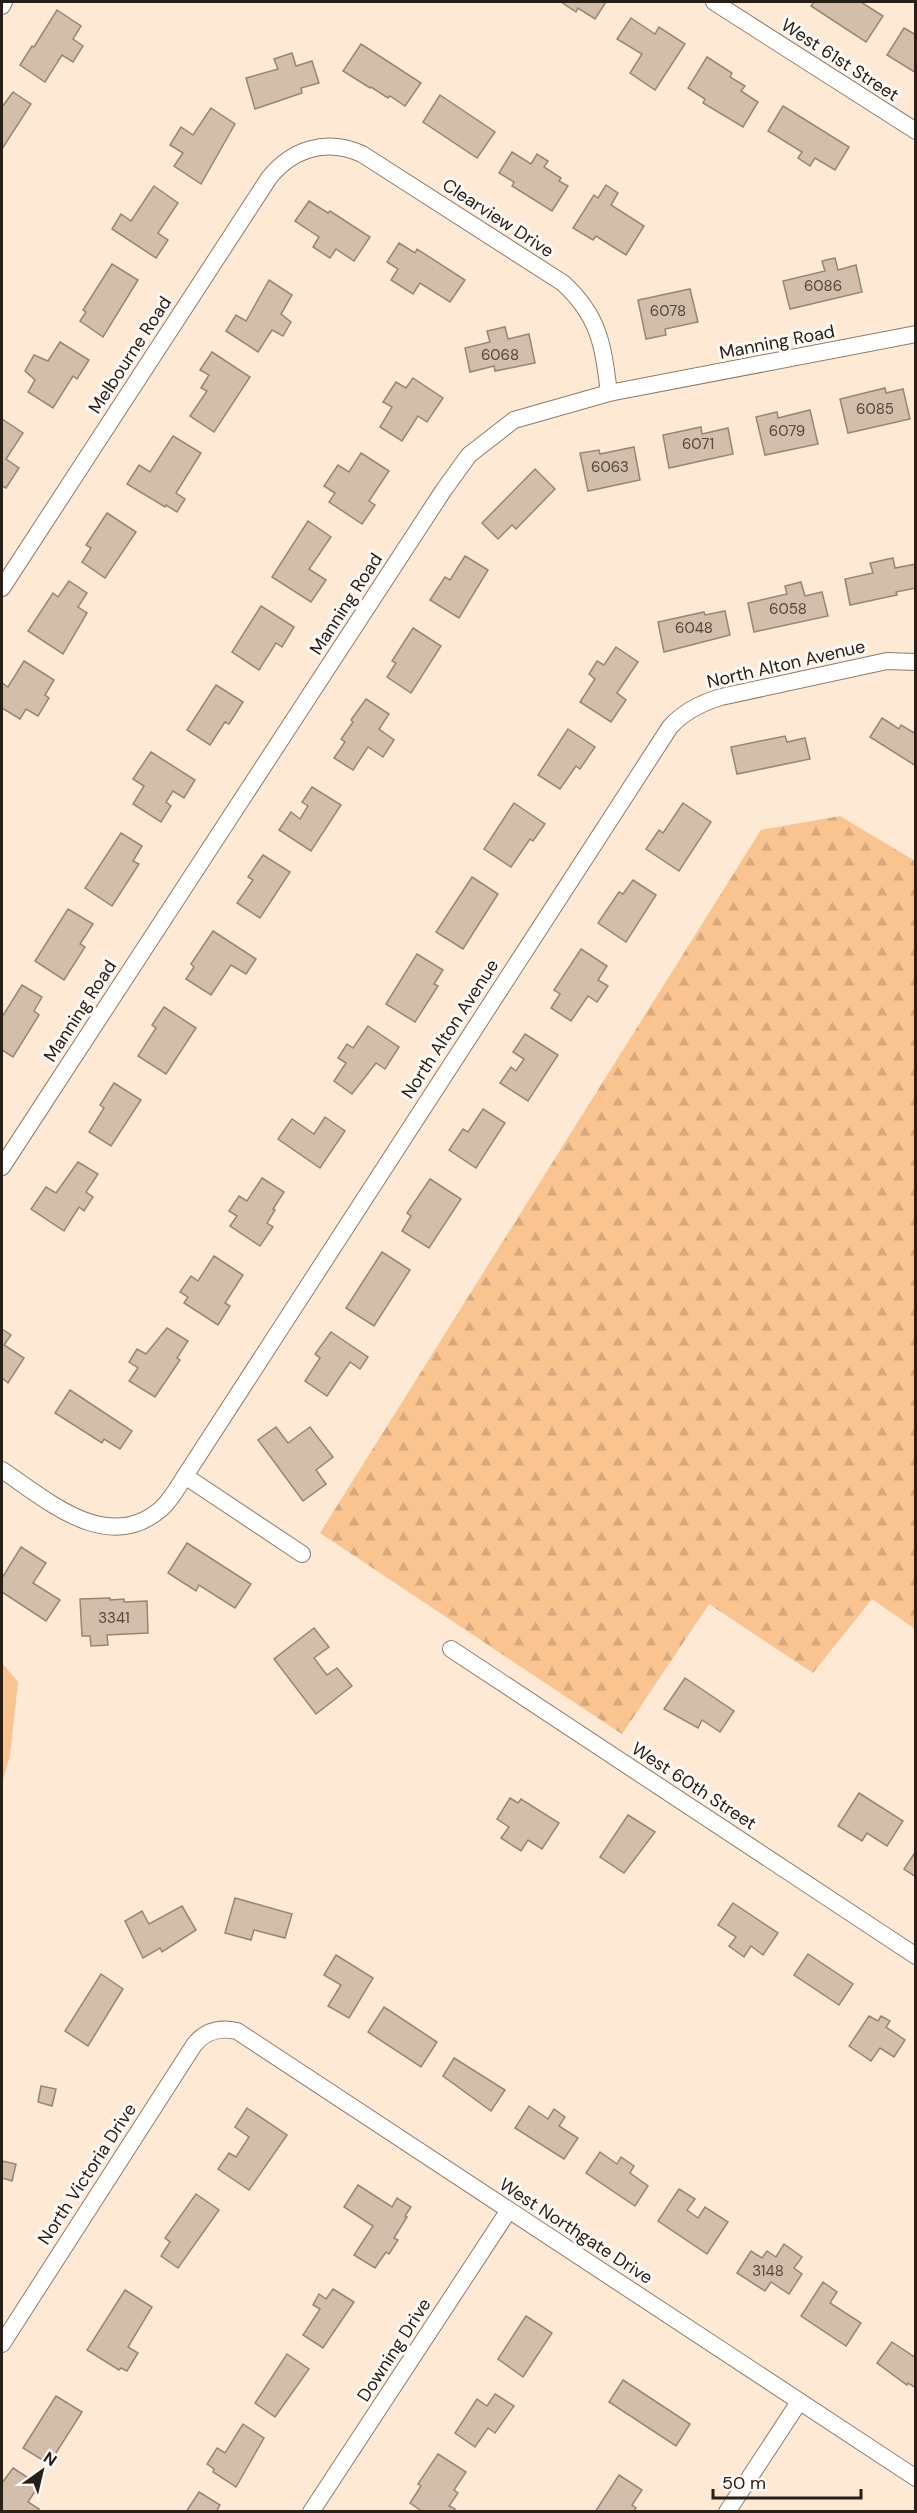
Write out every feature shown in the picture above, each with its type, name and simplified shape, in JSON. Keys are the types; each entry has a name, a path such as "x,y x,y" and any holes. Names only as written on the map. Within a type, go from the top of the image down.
{"street":[{"path":"2,6 4,2"},
{"name":"West 61st Street","path":"714,2 915,131"},
{"name":"Clearview Drive","path":"301,152 335,146 362,154 563,283 577,296 594,321 603,349 609,393"},
{"name":"Melbourne Road","path":"2,588 269,178 285,161 301,152"},
{"name":"Manning Road","path":"2,1167 430,510 469,455 514,420 609,393 915,334"},
{"name":"North Alton Avenue","path":"2,1470 75,1518 104,1527 120,1527 146,1519 165,1504 670,727 687,711 706,701 887,661 910,661"},
{"path":"185,1476 302,1554"},
{"name":"West 60th Street","path":"451,1649 915,1956"},
{"name":"West Northgate Drive","path":"211,2032 227,2029 237,2031 915,2478"},
{"name":"North Victoria Drive","path":"2,2344 194,2045 203,2035 211,2032"},
{"name":"Downing Drive","path":"311,2511 509,2210"},
{"path":"727,2511 800,2402"}],"green space":[{"path":"840,816 915,861 915,1629 872,1599 813,1673 709,1604 622,1734 320,1533 761,830"},
{"path":"2,1663 18,1682 10,1755 2,1784"}],"building":[{"path":"561,2 606,2 595,19 578,8 576,12"},
{"path":"814,2 861,2 883,16 866,42 811,6"},
{"path":"57,10 81,26 73,39 83,46 73,62 62,55 45,82 20,65"},
{"path":"631,18 655,34 659,27 685,44 655,90 630,73 642,54 617,39"},
{"path":"904,28 916,35 916,73 887,55"},
{"path":"361,44 421,83 405,106 343,71"},
{"path":"292,53 296,66 312,61 319,83 301,88 302,93 255,109 246,78 278,69 274,59"},
{"path":"707,57 732,73 730,77 745,86 741,91 758,102 743,127 703,103 705,99 688,88"},
{"path":"13,92 31,104 2,149 2,107"},
{"path":"440,95 495,132 477,158 423,122"},
{"path":"783,106 849,147 835,170 815,158 810,166 798,158 802,152 768,131"},
{"path":"211,108 235,124 201,184 174,166 183,153 170,145 181,127 193,135"},
{"path":"512,152 531,164 537,154 548,161 544,167 561,178 559,181 568,186 552,211 512,186 514,182 499,173"},
{"path":"606,185 618,193 611,205 644,226 626,255 596,236 593,240 573,228 594,195 598,198"},
{"path":"154,186 178,203 158,233 168,240 156,258 112,229 121,214 131,221"},
{"path":"309,201 328,213 330,211 370,237 354,261 336,249 330,258 313,247 319,237 295,221"},
{"path":"399,243 415,253 417,249 465,280 450,302 420,283 413,294 391,280 398,269 387,262"},
{"path":"835,258 838,270 856,265 862,292 790,309 783,281 825,271 822,261"},
{"path":"112,264 138,280 103,337 80,321 86,312 83,310"},
{"path":"269,280 292,295 281,314 291,322 283,336 272,330 258,352 226,331 236,315 246,321"},
{"path":"690,289 698,322 665,329 666,335 646,339 638,300"},
{"path":"505,327 508,339 529,334 535,363 495,371 494,366 470,372 465,348 490,342 487,331"},
{"path":"60,342 89,360 77,379 73,376 53,408 28,392 35,380 25,371 34,355 48,361"},
{"path":"212,352 250,377 214,432 190,416 207,391 201,388 209,375 200,370"},
{"path":"413,378 443,398 427,422 418,416 402,441 380,427 392,407 383,402 396,382 406,388"},
{"path":"885,388 886,393 903,389 910,419 848,433 840,399"},
{"path":"810,410 818,444 765,455 756,417 777,412 778,418"},
{"path":"2,419 23,433 6,459 19,468 6,488 2,486"},
{"path":"701,427 702,434 728,428 733,454 669,468 663,435"},
{"path":"173,436 201,453 176,493 185,499 177,512 127,484 139,465 150,472"},
{"path":"634,447 640,480 588,491 580,453 599,450 600,454"},
{"path":"361,453 389,471 369,501 375,505 362,524 329,502 335,493 324,486 338,465 349,472"},
{"path":"535,469 555,489 516,529 512,525 498,539 482,523"},
{"path":"107,513 136,532 105,578 82,562 91,548 86,545"},
{"path":"308,521 331,537 309,569 326,580 311,602 272,577"},
{"path":"465,556 488,570 459,618 430,600 445,577 450,580"},
{"path":"893,558 895,568 916,564 916,588 896,592 897,595 850,605 845,579 873,573 870,563"},
{"path":"69,581 87,593 78,607 87,613 63,654 28,631 53,593 58,597"},
{"path":"801,582 805,596 822,592 828,616 754,632 748,603 787,594 785,586"},
{"path":"261,606 294,627 282,647 276,643 259,670 232,652"},
{"path":"725,611 730,635 664,652 658,622 704,612 705,615"},
{"path":"413,628 441,646 411,693 387,677 396,663 392,661"},
{"path":"616,647 638,662 617,693 626,700 611,722 580,702 595,679 589,674 597,661 604,665"},
{"path":"24,661 54,680 45,695 49,698 38,716 26,709 20,719 2,708 2,683 8,687"},
{"path":"216,685 243,702 229,724 225,722 210,745 187,730"},
{"path":"366,699 389,714 379,729 394,740 383,757 368,747 353,770 334,758 345,742 341,739 353,722 351,720"},
{"path":"882,718 899,729 901,725 916,734 916,766 870,737"},
{"path":"568,729 595,747 580,769 576,766 560,789 538,775"},
{"path":"785,736 787,742 805,738 810,759 737,774 731,747"},
{"path":"151,752 195,780 184,798 173,791 166,802 171,806 161,822 133,804 144,786 133,779"},
{"path":"312,787 341,805 311,851 279,830 291,812 300,819 308,806 302,802"},
{"path":"514,803 545,824 533,841 530,839 511,867 484,849"},
{"path":"683,803 711,822 679,871 646,849 659,830 663,833"},
{"path":"121,833 142,846 133,861 139,864 112,906 85,888"},
{"path":"263,855 290,872 260,918 237,903 253,880 248,877"},
{"path":"472,877 498,894 463,949 436,932"},
{"path":"633,880 656,895 626,942 598,923 619,892 623,894"},
{"path":"68,909 93,924 80,944 85,947 64,980 35,961"},
{"path":"213,931 256,959 246,974 231,965 211,995 186,979 194,967 191,964"},
{"path":"581,949 607,966 598,980 608,986 597,1002 588,996 571,1021 551,1008 560,994 554,990"},
{"path":"417,954 443,970 434,984 438,986 415,1022 386,1004"},
{"path":"22,985 42,997 34,1011 39,1015 13,1057 2,1050 2,1017"},
{"path":"164,1007 196,1028 166,1074 138,1056 156,1028 152,1025"},
{"path":"368,1026 399,1047 385,1069 376,1063 352,1094 334,1081 346,1063 338,1058 347,1044 353,1048"},
{"path":"525,1034 558,1055 528,1101 500,1083 511,1067 516,1071 524,1059 513,1052"},
{"path":"114,1083 141,1100 111,1146 89,1132 104,1108 100,1105"},
{"path":"483,1109 505,1123 476,1168 449,1150 463,1129 468,1132"},
{"path":"325,1117 345,1131 320,1168 278,1139 292,1119 314,1134"},
{"path":"78,1162 98,1174 86,1192 93,1197 84,1211 79,1207 64,1231 31,1209 46,1187 56,1193"},
{"path":"262,1178 284,1192 267,1223 273,1227 260,1246 230,1226 237,1216 229,1211 239,1196 247,1201"},
{"path":"430,1179 461,1199 429,1248 402,1231 411,1216 407,1213"},
{"path":"382,1252 410,1270 374,1326 346,1308"},
{"path":"214,1256 243,1275 225,1303 230,1306 218,1325 184,1303 188,1297 180,1292 191,1276 198,1281"},
{"path":"167,1328 188,1341 177,1358 180,1360 155,1397 129,1381 138,1368 129,1362 137,1349 146,1354"},
{"path":"2,1329 11,1335 4,1345 24,1358 8,1383 2,1378"},
{"path":"331,1332 368,1357 360,1369 350,1362 327,1396 305,1381 320,1358 315,1354"},
{"path":"70,1390 132,1431 120,1449 104,1439 102,1443 55,1413"},
{"path":"276,1427 288,1443 310,1427 333,1457 316,1470 326,1484 303,1501 258,1440"},
{"path":"187,1543 251,1584 235,1608 199,1585 196,1591 168,1573"},
{"path":"21,1547 46,1563 33,1583 60,1600 46,1621 2,1592 2,1578"},
{"path":"110,1598 110,1600 124,1599 124,1602 147,1601 148,1633 107,1635 108,1645 91,1646 90,1636 82,1636 80,1599"},
{"path":"314,1628 329,1647 314,1658 327,1675 337,1668 352,1686 316,1714 274,1659"},
{"path":"685,1678 734,1711 720,1732 702,1720 698,1728 664,1709"},
{"path":"859,1793 903,1821 887,1846 867,1833 862,1841 838,1826"},
{"path":"510,1798 518,1803 521,1799 559,1823 542,1849 528,1840 521,1851 501,1838 509,1827 497,1819"},
{"path":"628,1815 655,1832 624,1873 600,1857"},
{"path":"916,1851 916,1877 904,1869"},
{"path":"235,1898 292,1914 285,1938 254,1930 251,1940 225,1933"},
{"path":"733,1903 778,1933 763,1955 751,1946 744,1957 729,1946 736,1937 718,1925"},
{"path":"182,1906 196,1930 162,1952 160,1948 143,1958 125,1921 142,1911 149,1924"},
{"path":"808,1954 853,1984 839,2005 794,1975"},
{"path":"336,1955 373,1978 349,2018 328,2006 341,1985 324,1975"},
{"path":"101,1974 123,1989 88,2046 65,2031"},
{"path":"384,2007 437,2042 421,2067 368,2032"},
{"path":"869,2016 878,2021 881,2016 890,2021 886,2027 905,2040 894,2057 880,2048 871,2061 849,2046"},
{"path":"454,2058 505,2090 491,2111 443,2076"},
{"path":"41,2086 56,2089 52,2106 38,2102"},
{"path":"529,2106 548,2119 554,2109 565,2117 559,2126 578,2138 564,2159 515,2128"},
{"path":"247,2108 287,2135 249,2190 218,2169 229,2153 236,2157 249,2137 235,2127"},
{"path":"600,2152 617,2164 621,2157 634,2166 630,2173 648,2186 635,2206 586,2173"},
{"path":"2,2161 16,2164 12,2181 2,2178"},
{"path":"358,2185 392,2207 397,2198 411,2207 394,2238 398,2240 389,2254 386,2252 375,2268 354,2255 373,2226 344,2207"},
{"path":"679,2189 695,2199 687,2210 698,2218 705,2207 728,2222 707,2254 658,2221"},
{"path":"196,2194 219,2210 178,2268 161,2256 170,2242 165,2238"},
{"path":"784,2244 802,2257 794,2268 802,2274 789,2294 771,2282 765,2291 737,2273 751,2251 762,2258 767,2251 776,2257"},
{"path":"823,2282 837,2292 830,2303 861,2323 846,2346 801,2316"},
{"path":"333,2289 354,2302 323,2348 303,2335 320,2309 313,2305 319,2294 326,2299"},
{"path":"125,2290 152,2307 128,2347 138,2353 127,2371 121,2368 119,2370 87,2350"},
{"path":"526,2316 552,2333 523,2377 498,2359"},
{"path":"892,2342 916,2358 916,2388 908,2383 907,2385 877,2363"},
{"path":"287,2354 309,2369 275,2417 255,2403"},
{"path":"623,2380 690,2424 676,2446 609,2402"},
{"path":"495,2394 514,2406 495,2433 488,2428 475,2447 455,2433 477,2399 487,2406"},
{"path":"56,2396 82,2412 49,2464 23,2448"},
{"path":"243,2424 264,2438 236,2487 213,2472 214,2469 207,2464 217,2448 225,2453"},
{"path":"438,2454 466,2472 454,2490 458,2493 449,2506 455,2509 454,2512 423,2512 410,2503 421,2486 418,2484"},
{"path":"13,2468 39,2485 28,2502 39,2509 37,2512 2,2512 2,2483"},
{"path":"619,2475 642,2490 632,2505 636,2508 633,2512 595,2512"},
{"path":"199,2492 220,2505 216,2512 186,2512"}]}
